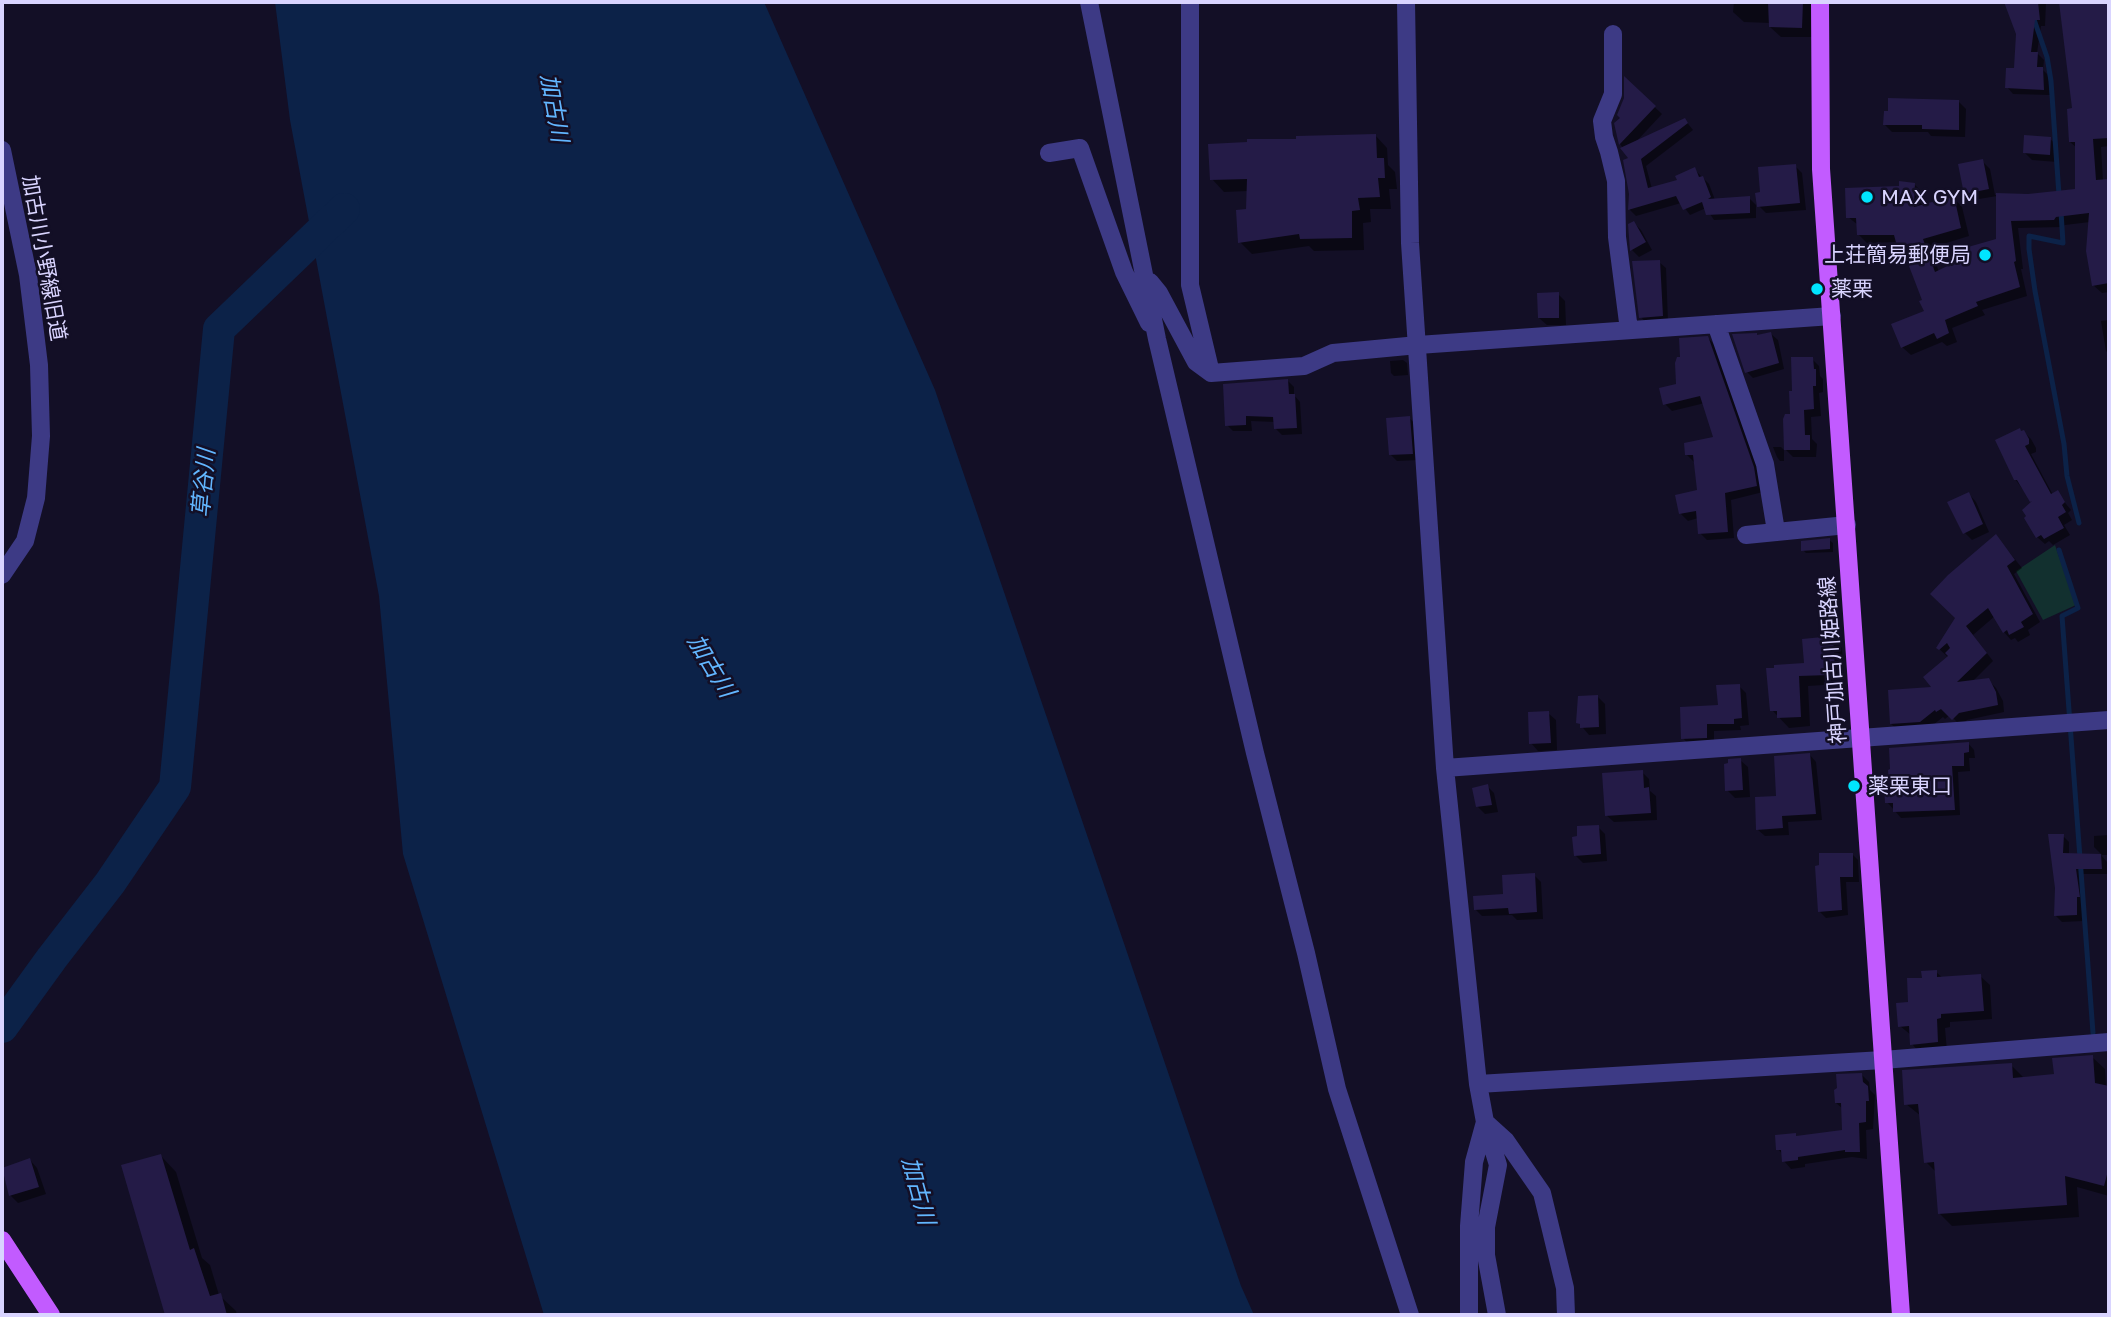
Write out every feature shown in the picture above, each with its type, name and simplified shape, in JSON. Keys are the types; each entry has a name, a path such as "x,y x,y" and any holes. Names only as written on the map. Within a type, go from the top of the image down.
{"main road":[{"name":"神戸加古川姫路線","path":"1820,2 1821,169 1901,1315"},
{"path":"2,1240 51,1315"}],"street":[{"path":"1089,2 1157,339 1337,1089 1410,1315"},
{"path":"1190,2 1190,285 1211,373"},
{"path":"1406,2 1410,243 1445,768 1478,1084 1485,1122 1498,1165 1486,1227 1486,1255 1497,1315"},
{"path":"1613,34 1613,94 1602,121 1616,181 1617,237 1629,330"},
{"path":"1049,153 1080,148 1124,272 1157,339"},
{"name":"加古川小野線旧道","path":"2,150 7,188 28,275 39,365 40,448 36,498 25,541 2,575"},
{"path":"1146,277 1159,293 1196,362 1211,373 1304,366 1333,353 1418,345 1832,316"},
{"path":"1716,324 1765,464 1776,531"},
{"path":"1746,535 1847,525"},
{"path":"1445,768 2109,720"},
{"path":"1478,1084 1883,1060 2109,1042"},
{"path":"1469,1315 1474,1162 1485,1122"},
{"path":"1485,1122 1506,1141 1542,1193 1566,1288 1566,1315"}],"green space":[{"path":"2055,545 2076,605 2043,620 2016,571"}],"water":[{"name":"加古川","path":"275,2 764,2 935,390 1241,1286 1254,1315 544,1315 403,854 379,596 290,120"}],"building":[{"path":"1768,2 1803,2 1802,28 1769,27"},
{"path":"2004,2 2038,2 2040,20 2035,20 2031,52 2038,52 2037,67 2043,67 2044,90 2005,88 2006,68 2014,68 2016,34"},
{"path":"2059,2 2108,2 2109,138 2093,139 2096,180 2109,179 2109,283 2092,286 2086,251 2089,213 2056,217 2054,220 2011,221 2014,262 2020,287 1976,302 1978,306 1945,320 1949,333 1937,339 1934,333 1901,348 1891,324 1924,311 1919,301 1922,300 1904,253 1899,254 1894,235 1857,235 1856,218 1846,218 1845,188 1899,186 1899,181 1915,183 1914,207 1954,196 1961,228 1923,239 1935,272 1970,255 1968,247 1996,239 1996,193 2028,194 2075,189 2075,142 2069,142 2067,109 2072,108"},
{"path":"1624,76 1656,106 1619,145 1614,123 1620,118 1617,115 1624,98"},
{"path":"1888,98 1959,100 1959,130 1922,129 1922,125 1883,125 1884,111 1888,111"},
{"path":"1685,118 1688,123 1641,159 1648,188 1677,180 1675,176 1695,167 1699,177 1703,176 1711,197 1708,199 1750,196 1750,213 1706,215 1702,202 1683,210 1676,196 1628,210 1629,194 1623,160 1628,158 1620,148"},
{"path":"1376,134 1377,158 1384,158 1385,178 1378,178 1380,197 1358,198 1360,210 1352,211 1352,238 1300,239 1299,234 1238,243 1236,210 1246,209 1247,179 1210,180 1208,144 1247,142 1247,139 1296,139 1296,136"},
{"path":"2024,135 2051,137 2050,155 2023,153"},
{"path":"1983,159 1989,189 1964,194 1958,164"},
{"path":"1796,164 1800,203 1757,207 1755,193 1760,192 1758,167"},
{"path":"1634,221 1646,242 1630,251 1628,224"},
{"path":"1660,260 1663,316 1639,318 1632,261"},
{"path":"1559,292 1559,318 1538,318 1537,293"},
{"path":"1771,332 1779,363 1745,373 1732,334 1757,335"},
{"path":"1708,336 1754,467 1757,486 1725,493 1728,532 1698,534 1696,511 1679,514 1675,495 1697,490 1693,455 1685,455 1684,443 1713,437 1700,396 1663,405 1659,388 1676,384 1675,363 1677,357 1680,357 1679,338"},
{"path":"1791,357 1813,357 1816,369 1816,386 1813,386 1814,409 1804,410 1805,435 1810,435 1810,450 1784,450 1783,419 1785,414 1790,414 1789,391 1792,391"},
{"path":"1288,379 1289,394 1295,394 1297,428 1274,429 1273,417 1246,416 1246,425 1225,426 1223,384"},
{"path":"1410,416 1413,454 1389,455 1386,418"},
{"path":"2020,428 2029,439 2029,444 2025,446 2051,494 2058,490 2065,502 2062,505 2066,512 2058,517 2064,528 2044,539 2041,535 2036,538 2024,518 2026,516 2022,510 2032,501 2030,502 2017,480 2014,480 1995,440"},
{"path":"1969,492 1983,524 1963,534 1947,502"},
{"path":"1996,534 2015,560 2007,566 2033,614 2021,622 2024,627 2009,635 2007,630 2003,633 1988,608 1966,626 1987,653 1957,682 1989,678 1996,692 1998,705 1959,713 1952,720 1941,709 1936,712 1935,710 1920,722 1890,724 1888,690 1931,687 1923,677 1948,656 1945,653 1950,648 1947,643 1939,650 1936,648 1955,618 1930,594"},
{"path":"1830,538 1830,549 1801,551 1801,541"},
{"path":"1833,636 1835,669 1829,675 1799,676 1801,717 1777,718 1777,711 1770,711 1766,668 1804,663 1802,639"},
{"path":"1740,684 1742,718 1734,719 1734,724 1707,724 1707,738 1681,739 1680,707 1718,705 1716,685"},
{"path":"1598,695 1599,727 1580,728 1580,724 1576,723 1578,696"},
{"path":"1549,711 1551,743 1529,744 1528,712"},
{"path":"1969,742 1969,752 1964,753 1964,766 1952,766 1955,810 1893,812 1893,803 1885,803 1884,785 1889,785 1889,748"},
{"path":"1810,753 1816,814 1782,816 1783,828 1756,830 1755,797 1776,796 1774,756"},
{"path":"1741,758 1743,790 1725,791 1724,764 1728,763 1728,759"},
{"path":"1643,770 1644,788 1649,787 1651,813 1605,816 1602,773"},
{"path":"1488,784 1492,805 1476,807 1472,788"},
{"path":"1599,825 1601,854 1574,856 1572,837 1577,836 1577,826"},
{"path":"2048,834 2064,834 2063,853 2101,854 2102,869 2076,869 2080,897 2077,897 2077,915 2054,916 2055,888"},
{"path":"1819,853 1853,853 1853,877 1840,877 1842,910 1818,912 1815,866 1819,865"},
{"path":"1535,873 1537,912 1509,914 1508,908 1474,910 1473,896 1503,894 1502,875"},
{"path":"1937,970 1937,977 1981,974 1984,1011 1941,1014 1941,1018 1937,1019 1938,1042 1910,1045 1909,1026 1898,1027 1896,1003 1908,1002 1907,978 1922,978 1921,971"},
{"path":"2093,1055 2095,1083 2109,1086 2109,1167 2104,1186 2065,1176 2067,1205 1938,1214 1934,1162 1924,1163 1918,1104 1904,1105 1902,1070 2012,1063 2013,1078 2054,1074 2052,1058"},
{"path":"1862,1073 1863,1082 1868,1086 1869,1101 1866,1101 1866,1122 1859,1123 1860,1152 1845,1150 1782,1162 1781,1150 1776,1150 1775,1135 1796,1133 1796,1136 1842,1130 1841,1103 1835,1103 1836,1074"},
{"path":"161,1154 190,1250 194,1248 210,1296 221,1293 227,1315 165,1315 121,1165"},
{"path":"30,1158 39,1187 9,1196 2,1168"}],"waterway":[{"path":"2028,2 2047,57 2051,81 2059,195"},
{"name":"草谷川","path":"2,1027 110,883 175,787 219,329 344,209"},
{"path":"2061,212 2063,243 2029,236 2029,249 2064,444 2067,476 2079,523"},
{"path":"2059,550 2078,608 2062,616 2093,1033"}],"place":[{"name":"MAX GYM","path":"1867,197"},
{"name":"上荘簡易郵便局","path":"1985,255"},
{"name":"薬栗","path":"1817,289"},
{"name":"薬栗東口","path":"1854,786"}]}
